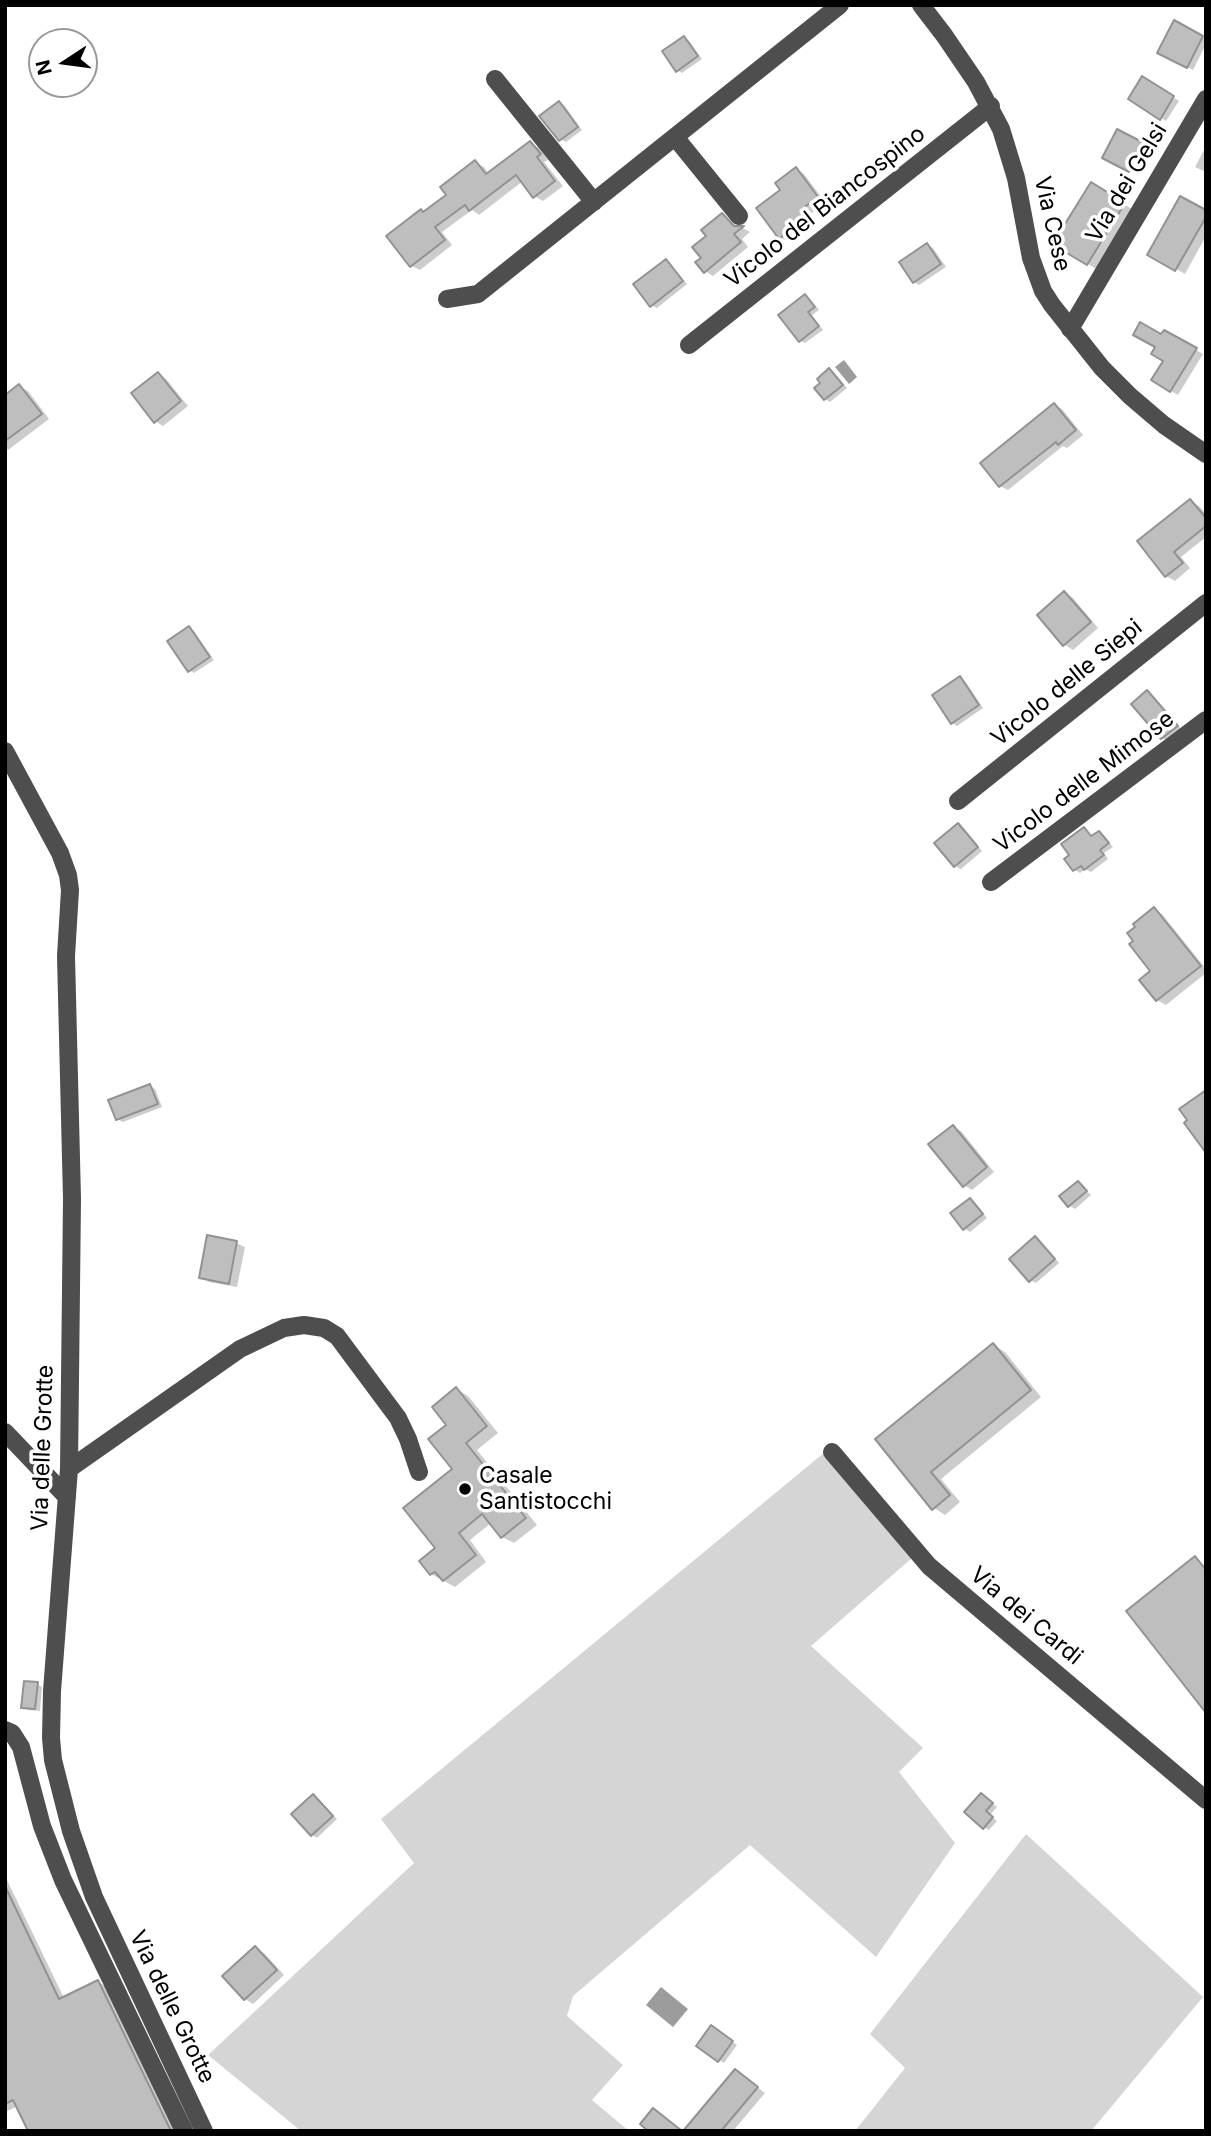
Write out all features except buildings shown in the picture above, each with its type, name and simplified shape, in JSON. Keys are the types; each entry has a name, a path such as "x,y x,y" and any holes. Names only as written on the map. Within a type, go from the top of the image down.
{"street":[{"path":"447,299 478,295 840,5"},
{"name":"Via Cese","path":"920,5 948,41 991,106 1004,135 1030,251 1036,273 1049,301 1102,368 1130,396 1164,425 1206,454"},
{"path":"495,79 594,202"},
{"name":"Via dei Gelsi","path":"1070,329 1206,99"},
{"name":"Vicolo del Biancospino","path":"689,345 991,106"},
{"path":"675,137 739,216"},
{"name":"Vicolo delle Siepi","path":"958,802 1206,603"},
{"name":"Vicolo delle Mimose","path":"991,882 1206,720"},
{"name":"Via delle Grotte","path":"5,751 61,853 69,882 66,956 72,1152 69,1469 51,1715 52,1749 58,1785 78,1855 102,1917 204,2131"},
{"path":"69,1469 240,1349 277,1331 304,1325 324,1328 337,1336 398,1418 413,1450 419,1472"},
{"path":"5,1432 67,1497"},
{"name":"Via dei Cardi","path":"832,1452 929,1566 1206,1800"},
{"path":"5,1730 12,1733 21,1746 42,1826 57,1867 184,2131"}],"shaded area":[{"path":"844,360 857,377 849,384 835,367"},
{"path":"825,1452 912,1558 811,1646 923,1748 899,1772 955,1843 876,1957 750,1845 573,1996 567,2016 623,2065 592,2100 629,2131 301,2131 208,2055 414,1863 381,1819"},
{"path":"1026,1834 1203,1997 1091,2131 855,2131 905,2068 870,2034"},
{"path":"661,1987 688,2009 673,2027 646,2005"}],"place":[{"name":"Casale Santistocchi","path":"465,1489"}]}
